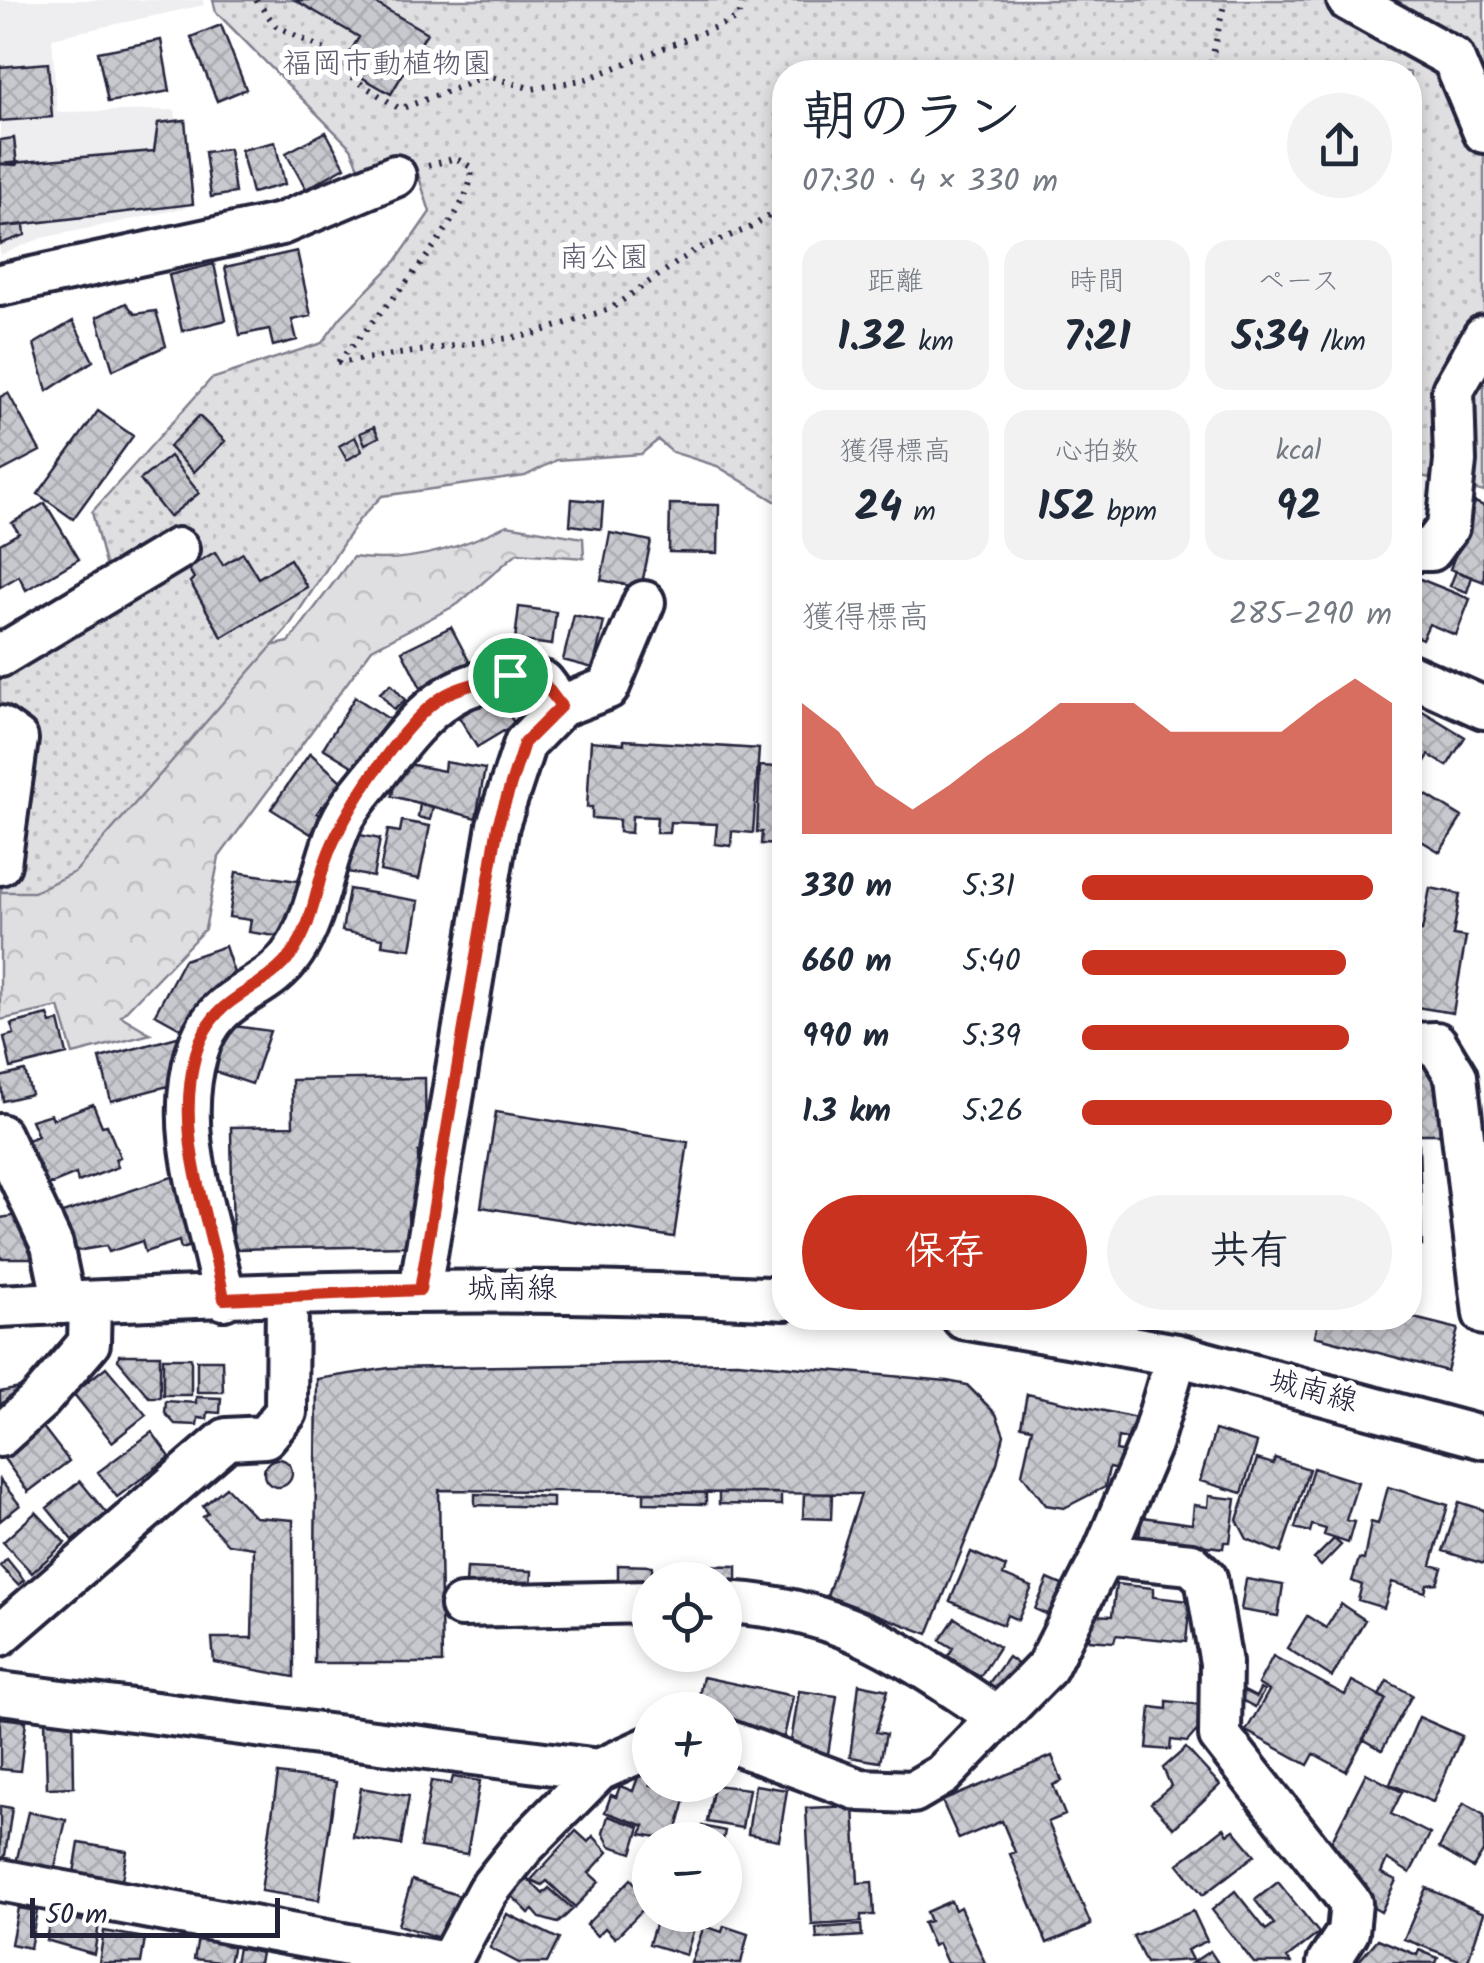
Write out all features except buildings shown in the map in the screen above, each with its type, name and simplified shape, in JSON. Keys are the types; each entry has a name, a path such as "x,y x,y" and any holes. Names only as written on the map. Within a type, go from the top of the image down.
{"street":[{"path":"1348,0 1453,58 1484,132"},
{"path":"0,284 281,224 395,176"},
{"path":"1422,550 1431,550 1448,527 1455,461 1453,390 1484,336"},
{"path":"0,656 178,549"},
{"path":"420,1290 498,825 524,743 561,706 608,688 644,602"},
{"path":"224,1299 190,1155 188,1114 196,1054 208,1024 228,1000 263,981 293,953 311,918 325,862 343,818 410,728 445,696 510,675 543,682 561,706"},
{"path":"1422,680 1484,708"},
{"path":"0,727 17,740 0,864"},
{"path":"1422,1044 1436,1043 1470,1071 1484,1314"},
{"path":"0,1135 77,1302 89,1343 41,1399 0,1436"},
{"name":"城南線","path":"0,1306 420,1290 626,1290 772,1298"},
{"path":"0,1636 228,1440 265,1437 286,1412 287,1296"},
{"name":"城南線","path":"1033,1330 1178,1355 1484,1438"},
{"path":"742,1746 860,1790 913,1792 942,1775 1047,1667 1103,1556 1151,1442 1178,1355"},
{"path":"1103,1556 1191,1564 1206,1578 1220,1663 1220,1736 1351,1903 1348,1932 1328,1963"},
{"path":"461,1606 632,1602"},
{"path":"742,1603 784,1606 869,1634 998,1717"},
{"path":"0,1644 3,1693 599,1770"},
{"path":"0,1880 447,1963 487,1892 523,1847 599,1770 632,1754"}],"path":[{"path":"256,0 276,26 334,54 351,77 400,109 488,76 532,89 587,79 738,18 742,0"},
{"path":"1212,60 1225,0"},
{"path":"395,176 455,158 471,167 473,177 448,232 337,363 530,335 610,309 695,250 752,226 772,213"}],"shaded area":[{"path":"0,0 203,0 204,5 52,38 57,112 175,110 186,208 42,238 0,255"}],"green space":[{"name":"南公園","path":"213,0 1484,0 1484,492 1422,476 1422,60 772,60 772,499 717,466 672,452 658,440 641,454 557,460 525,476 382,496 358,521 287,629 76,871 34,892 0,892 17,855 0,718 0,674 107,572 92,512 211,379 322,343 341,317 396,261 430,212 418,174 359,167 351,148 216,12"},
{"path":"507,525 583,538 584,558 517,553 458,604 372,649 219,857 205,929 121,1016 151,1034 73,1054 59,1007 0,1020 0,884 226,655 289,642 353,557 393,559 432,553"}],"route":[{"path":"510,675 543,682 561,706 524,743 498,825 420,1290 224,1299 190,1155 188,1114 196,1054 208,1024 228,1000 263,981 293,953 311,918 325,862 343,818 410,728 445,696 510,675"}],"park label":[{"name":"福岡市動植物園","path":"387,65"}]}
